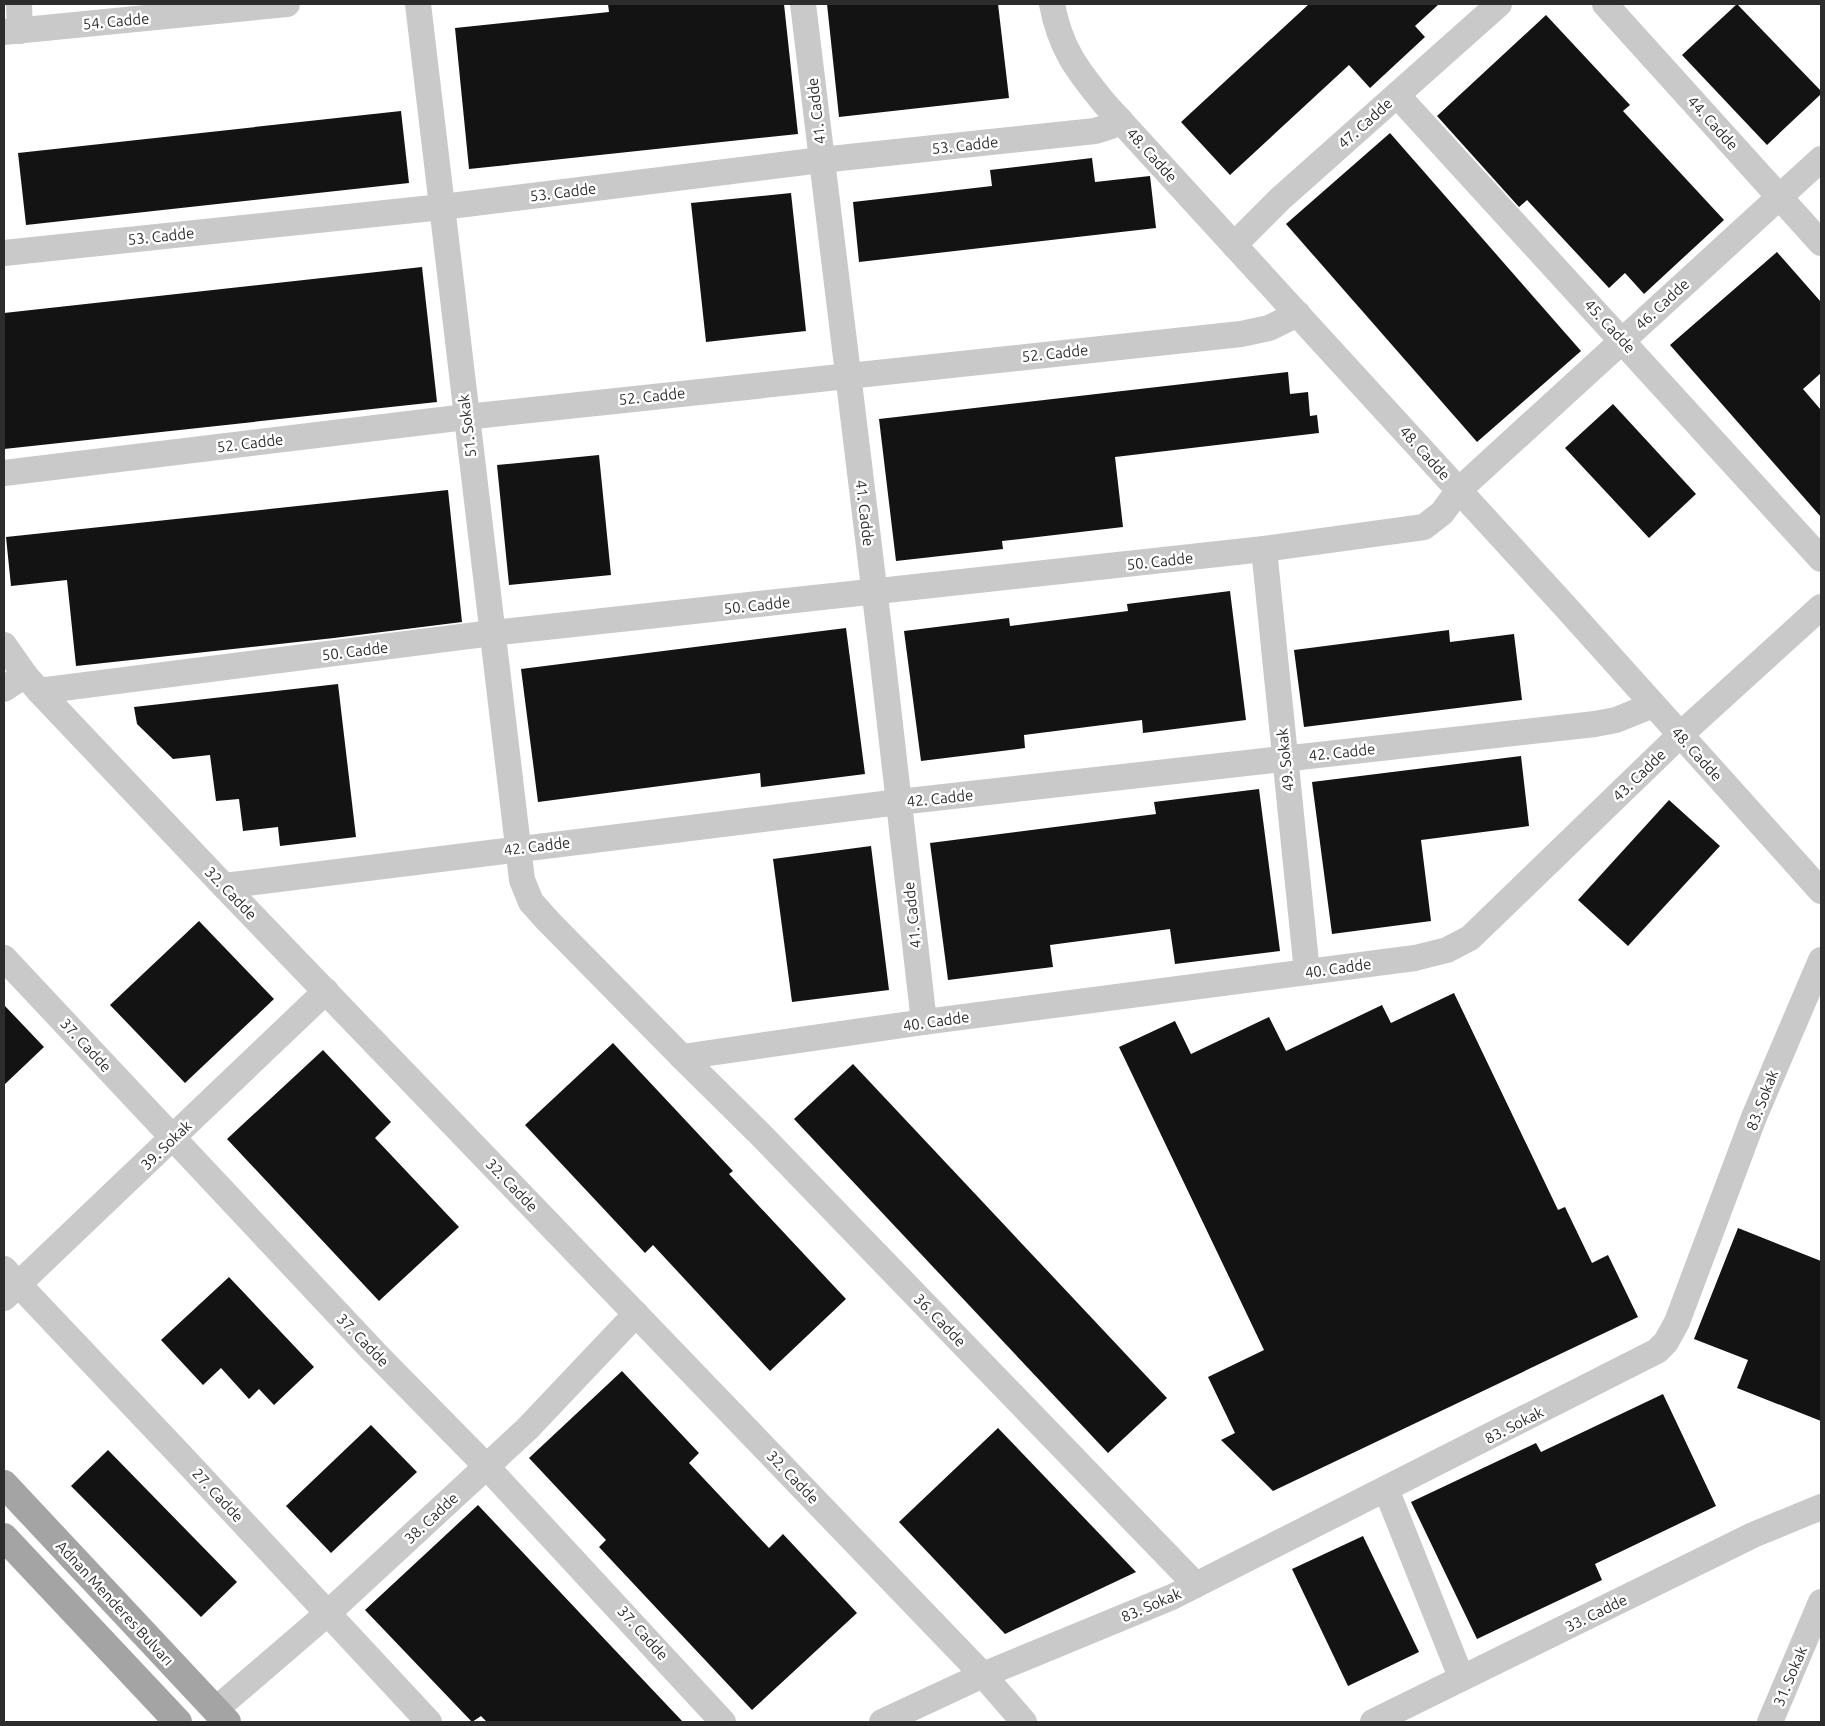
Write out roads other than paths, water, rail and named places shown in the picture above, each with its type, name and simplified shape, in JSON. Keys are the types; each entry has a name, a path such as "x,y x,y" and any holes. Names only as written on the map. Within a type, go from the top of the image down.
{"main road":[{"name":"Adnan Menderes Bulvarı","path":"4,1484 221,1716"},
{"path":"4,1537 178,1722"}],"street":[{"path":"12,32 19,4"},
{"name":"54. Cadde","path":"12,32 287,4"},
{"name":"51. Sokak","path":"418,4 517,848"},
{"name":"41. Cadde","path":"803,4 875,593 924,1022"},
{"name":"48. Cadde","path":"1052,4 1058,34 1080,74 1821,891"},
{"name":"47. Cadde","path":"1234,245 1280,199 1499,4"},
{"name":"44. Cadde","path":"1605,4 1821,243"},
{"name":"45. Cadde","path":"1397,95 1623,340 1821,559"},
{"name":"53. Cadde","path":"4,253 442,207 821,160 1095,131 1111,126 1120,120"},
{"name":"46. Cadde","path":"1459,490 1821,159"},
{"name":"52. Cadde","path":"4,473 466,416 1241,334 1269,328 1298,314"},
{"name":"50. Cadde","path":"22,685 1264,549 1424,527 1442,513 1459,490"},
{"name":"49. Sokak","path":"1264,549 1307,972"},
{"name":"43. Cadde","path":"1459,945 1491,919 1680,735 1821,607"},
{"name":"32. Cadde","path":"4,645 22,685 224,886 983,1674 1024,1722"},
{"name":"42. Cadde","path":"224,886 517,848 899,802 1595,724 1623,718 1653,705"},
{"path":"517,848 522,880 531,902 682,1057"},
{"name":"40. Cadde","path":"682,1057 924,1022 1415,958 1459,945"},
{"name":"37. Cadde","path":"4,958 374,1352 486,1466 724,1722"},
{"name":"83. Sokak","path":"882,1722 983,1674 1172,1597 1640,1361 1666,1342 1678,1322 1754,1117 1821,960"},
{"name":"39. Sokak","path":"8,1284 174,1138 326,992"},
{"name":"36. Cadde","path":"682,1057 761,1135 1196,1585"},
{"name":"27. Cadde","path":"8,1284 328,1613 429,1722"},
{"name":"38. Cadde","path":"221,1716 328,1613 527,1429 636,1314"},
{"path":"1386,1489 1461,1677"},
{"name":"33. Cadde","path":"1373,1722 1461,1677 1754,1535 1821,1507"},
{"name":"31. Sokak","path":"1770,1722 1821,1602"}]}
